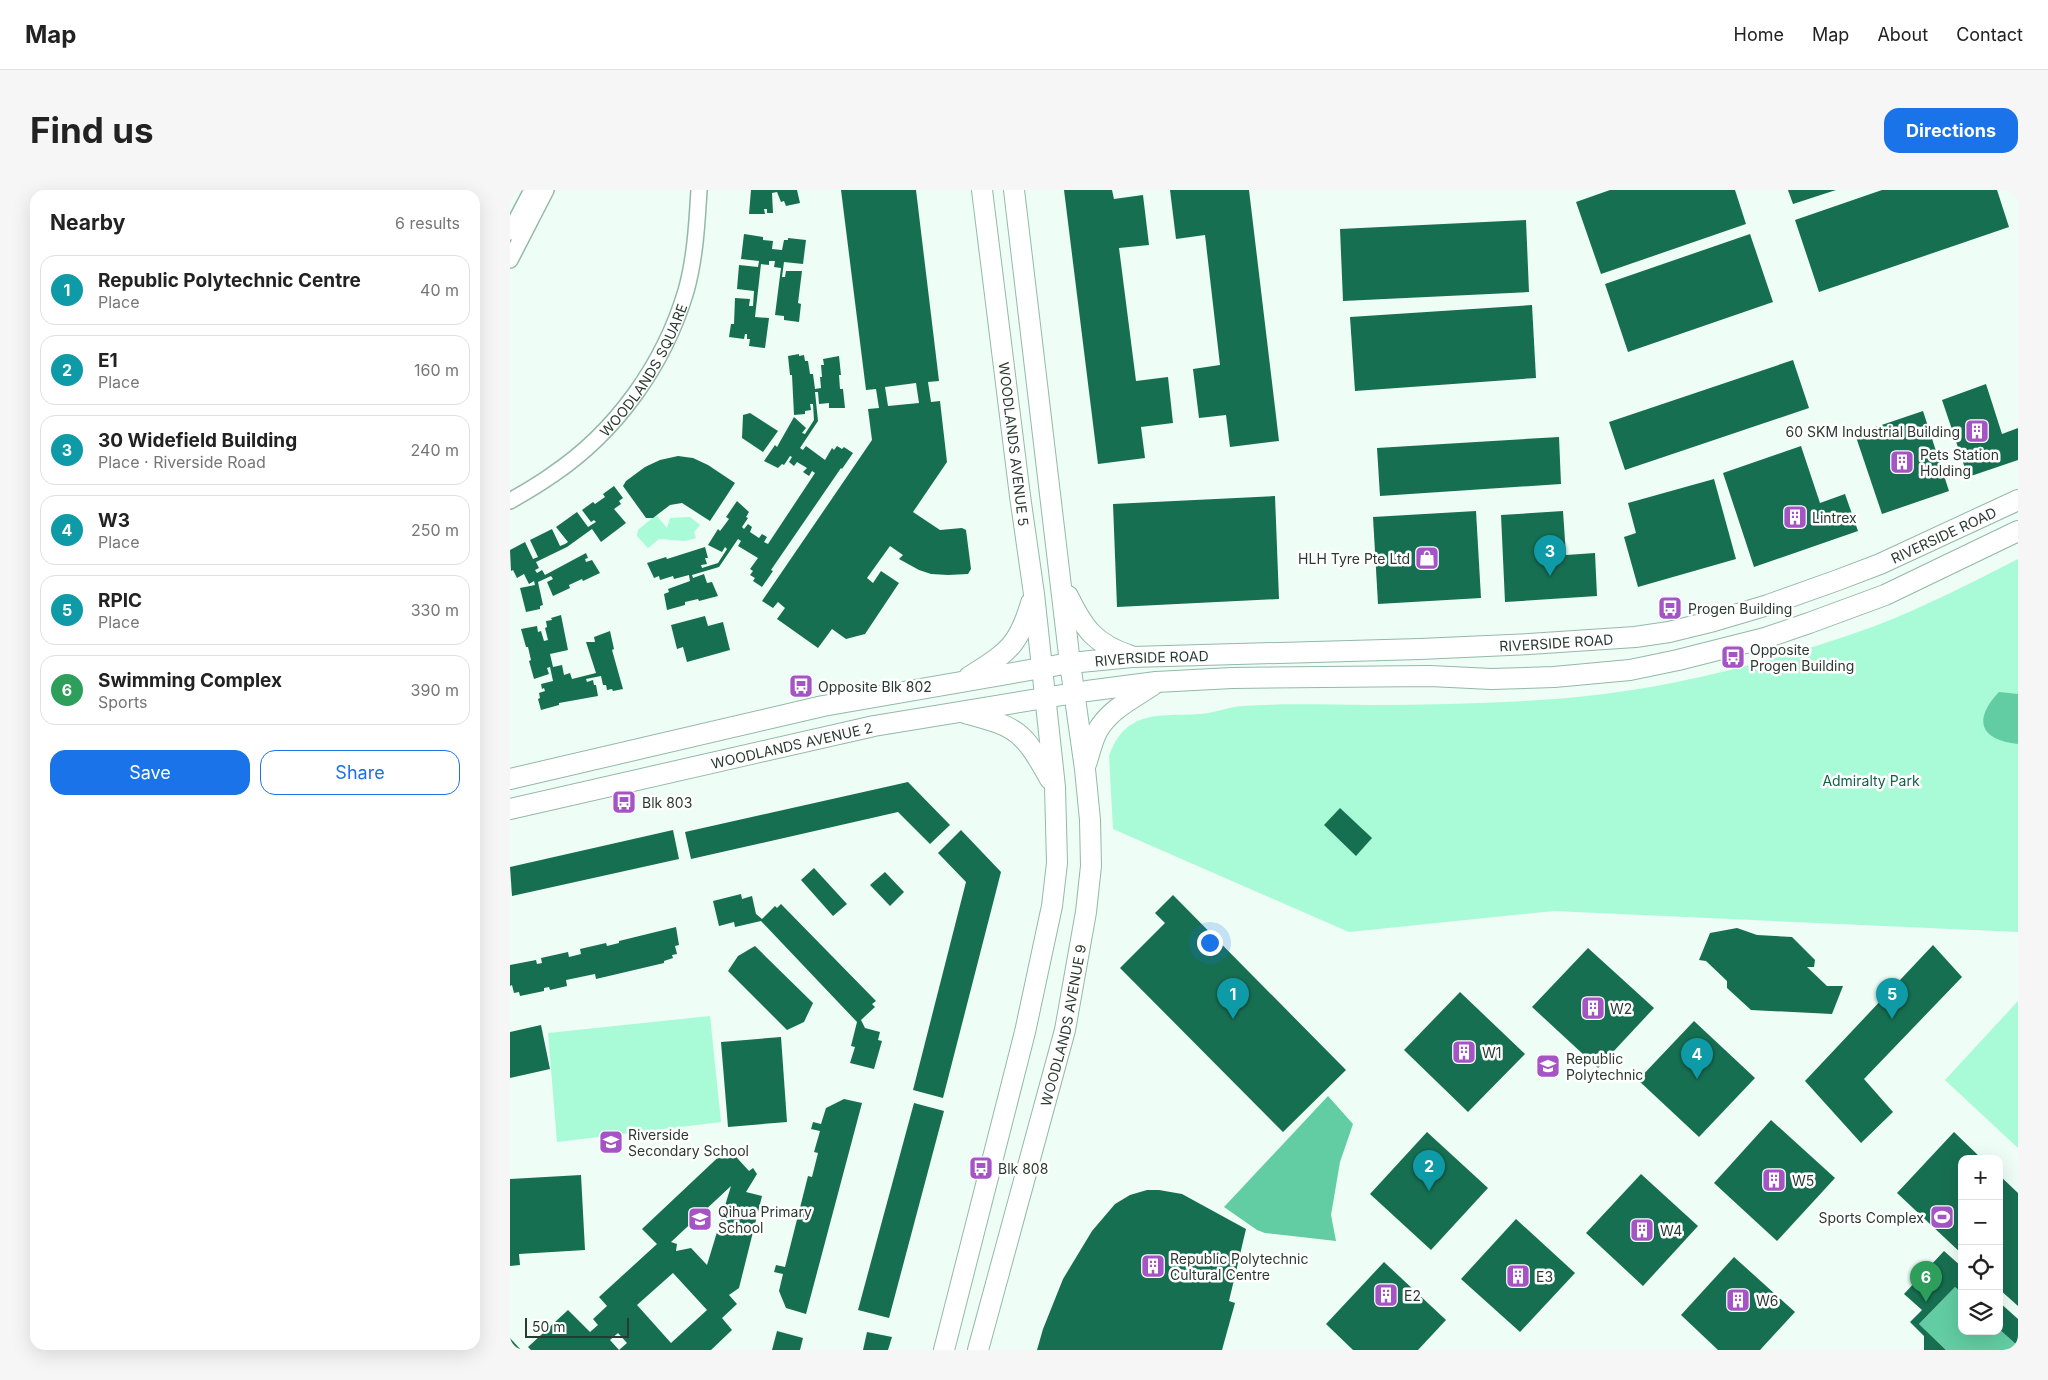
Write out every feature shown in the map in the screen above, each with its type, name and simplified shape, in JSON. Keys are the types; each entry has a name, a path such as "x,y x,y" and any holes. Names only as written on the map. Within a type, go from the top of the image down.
{"main road":[{"name":"WOODLANDS AVENUE 5","path":"982,190 1018,486 1034,594 1045,697"},
{"path":"1014,190 1074,693"},
{"name":"RIVERSIDE ROAD","path":"1070,663 1132,656 1420,649 1529,644 1635,637 1669,632 1768,605 1855,574 2018,500"},
{"name":"RIVERSIDE ROAD","path":"1074,693 1156,682 1232,678 1430,676 1491,679 1554,677 1630,670 1765,638 1818,620 1885,595 2018,531"},
{"path":"1060,578 1080,622 1111,649 1132,656"},
{"path":"961,682 998,658 1012,646 1024,627 1034,594"},
{"name":"WOODLANDS AVENUE 2","path":"510,779 823,706 1070,663"},
{"path":"1085,769 1096,732 1102,723 1114,710 1156,682"},
{"name":"WOODLANDS AVENUE 2","path":"510,809 874,726 1074,693"},
{"name":"WOODLANDS AVENUE 9","path":"978,1350 1060,1048 1077,962 1091,866 1090,820 1085,769 1074,693"},
{"path":"944,1350 1023,1041 1045,946 1052,906 1057,863 1055,787 1045,697"},
{"path":"959,711 1000,722 1021,734 1035,752 1055,787"}],"street":[{"path":"510,232 532,190"},
{"path":"510,260 546,190"},
{"name":"WOODLANDS SQUARE","path":"510,501 553,475 601,435 636,395 665,345 686,291 696,236 699,190"}],"green space":[{"path":"656,515 667,528 670,518 690,517 700,525 694,532 696,538 685,541 659,539 648,548 637,536 638,530"},
{"name":"Admiralty Park","path":"2018,559 2018,932 1554,911 1349,932 1113,829 1109,756 1116,741 1129,726 1150,717 1192,715 1259,705 1485,703 1598,695 1635,690 1724,672 1825,643 1875,626 1929,603"},
{"path":"2018,1001 2018,1148 1945,1080"},
{"path":"710,1016 721,1122 557,1142 548,1033"}],"shaded area":[{"path":"1999,692 2018,694 2018,744 1995,738 1984,727 1983,719 1986,711"},
{"path":"1328,1096 1353,1124 1340,1162 1331,1215 1336,1241 1265,1233 1257,1230 1224,1207"},
{"path":"1955,1287 1958,1290 1958,1335 2003,1335 2003,1333 2018,1346 2018,1350 1946,1350 1919,1324"}],"building":[{"path":"751,190 797,190 800,203 786,206 784,201 781,202 777,192 772,193 773,213 767,213 767,209 764,209 765,214 749,214"},
{"path":"841,190 916,190 939,381 928,382 931,402 940,401 947,462 913,512 940,530 962,528 966,530 971,569 968,574 931,574 899,559 903,555 890,546 867,578 873,583 881,571 899,583 865,634 846,639 832,629 818,648 777,619 785,608 778,602 773,608 762,601 872,440 868,409 879,408 876,389 866,390","holes":["916,383 919,403 888,406 885,387"]},
{"path":"1064,190 1112,190 1114,199 1143,195 1149,245 1119,248 1136,381 1168,377 1173,423 1141,427 1145,458 1098,464"},
{"path":"1170,190 1249,190 1279,441 1230,447 1226,415 1199,418 1193,369 1220,365 1205,235 1176,239"},
{"path":"1610,190 1735,190 1746,224 1601,274 1576,202"},
{"path":"1788,190 1836,190 1793,204"},
{"path":"1882,190 1997,190 2009,227 1819,292 1795,220"},
{"path":"1526,220 1529,292 1343,301 1340,229"},
{"path":"744,234 763,237 763,240 773,241 772,249 782,250 784,240 788,240 788,238 806,240 803,264 784,262 782,277 785,277 786,271 802,271 798,303 801,304 799,322 784,320 784,316 775,315 781,268 774,267 775,261 769,261 769,265 761,264 755,317 769,318 765,348 749,346 750,339 747,339 747,334 745,334 744,339 729,337 731,324 734,324 735,298 750,299 749,306 753,306 754,291 737,289 739,265 758,267 759,261 741,259"},
{"path":"1750,234 1773,302 1628,352 1605,284"},
{"path":"1532,305 1536,378 1355,391 1350,317"},
{"path":"799,354 799,356 804,355 805,361 808,361 810,374 813,374 815,389 821,388 820,377 822,377 821,365 824,365 823,359 839,356 840,389 843,389 845,408 829,408 829,403 819,404 818,392 815,392 818,421 800,448 803,450 806,446 825,460 832,448 834,450 837,446 842,449 844,447 853,453 771,570 773,571 762,587 753,581 755,578 750,575 753,571 750,569 758,558 738,546 741,541 738,539 719,567 692,575 693,578 704,574 707,583 712,582 718,596 699,601 698,599 685,602 685,605 667,610 664,594 669,592 668,589 690,581 689,575 674,579 673,576 660,580 659,576 654,578 647,563 705,547 708,558 705,558 707,564 701,565 702,568 718,563 727,549 725,547 722,552 708,545 718,529 720,531 729,519 726,517 737,501 749,512 746,517 748,518 742,527 744,529 748,524 752,527 750,532 759,538 762,534 767,537 764,542 768,544 815,473 812,471 809,476 803,472 807,468 797,462 794,466 789,462 792,457 790,456 784,465 782,464 778,468 764,461 775,445 777,447 794,417 806,428 802,433 805,434 814,420 813,404 810,404 811,410 805,411 805,414 794,415 792,375 790,375 788,356"},
{"path":"1793,360 1809,408 1625,470 1609,422"},
{"name":"60 SKM Industrial Building","path":"1986,384 2002,434 2018,428 2018,460 1968,477 1942,400"},
{"name":"Pets Station Holding","path":"1923,411 1949,491 1882,514 1855,434"},
{"path":"750,413 778,431 763,452 742,438 743,415"},
{"path":"1559,437 1561,484 1380,496 1377,448"},
{"name":"Lintrex","path":"1801,446 1820,503 1845,494 1858,531 1754,567 1723,473"},
{"path":"678,456 693,458 708,465 735,483 710,521 682,503 670,505 653,518 646,518 623,486 626,481 645,467 660,460"},
{"path":"1714,479 1736,559 1638,587 1624,537 1636,533 1628,503"},
{"path":"614,486 623,498 619,501 621,504 614,509 626,523 601,542 592,529 567,547 536,562 539,568 535,570 537,573 542,570 545,575 586,553 588,558 585,559 586,562 592,560 600,573 569,585 570,588 553,596 547,582 553,579 551,576 538,582 543,605 540,606 540,609 526,612 520,588 535,585 534,581 529,584 524,574 517,578 513,570 511,571 510,550 525,542 533,559 538,557 530,540 552,529 560,546 565,544 568,542 556,527 577,512 588,527 596,522 594,520 591,522 582,510 593,502 595,504 605,497 603,494"},
{"path":"1275,496 1279,599 1117,607 1113,504"},
{"name":"HLH Tyre Pte Ltd","path":"1476,511 1481,598 1378,604 1373,517"},
{"path":"1563,511 1566,555 1595,553 1597,596 1505,602 1501,515"},
{"path":"561,615 568,650 550,654 553,667 562,665 564,675 570,673 572,679 596,673 586,642 595,642 594,637 610,631 614,649 612,650 623,689 607,690 606,685 603,685 601,676 586,679 587,682 593,680 598,696 559,703 559,705 541,710 538,699 540,698 539,693 545,691 544,688 542,689 541,684 553,681 550,667 547,668 549,674 534,679 529,661 531,660 528,647 526,647 521,629 537,626 538,632 541,631 544,641 548,640 545,628 547,627 546,621"},
{"path":"705,616 708,626 723,622 730,650 687,662 683,647 677,649 671,625"},
{"path":"908,782 950,825 930,844 898,812 691,859 685,832"},
{"path":"1340,808 1372,838 1356,856 1324,825"},
{"path":"673,830 679,859 512,896 510,867"},
{"path":"961,830 1001,872 943,1098 913,1090 966,882 938,853"},
{"path":"814,868 847,904 833,916 801,880"},
{"path":"885,872 904,892 890,906 870,885"},
{"path":"741,894 742,899 752,896 756,914 762,919 775,906 777,908 781,904 876,1001 872,1004 875,1007 861,1020 865,1028 880,1032 878,1040 882,1041 874,1069 850,1063 855,1047 851,1046 857,1022 761,921 735,927 734,922 719,926 713,901"},
{"path":"1173,895 1346,1070 1283,1132 1120,968 1165,923 1155,913"},
{"path":"676,927 679,945 675,946 677,954 672,955 673,958 664,961 664,963 596,979 595,974 566,980 567,986 550,990 549,987 544,988 544,991 520,996 519,992 514,993 512,985 510,986 510,965 536,960 537,964 542,963 541,958 568,952 569,957 581,954 580,949 606,943 607,946 619,943 619,941"},
{"path":"1737,928 1757,935 1792,937 1815,960 1814,967 1807,967 1827,986 1843,986 1832,1014 1751,1010 1727,988 1727,981 1706,961 1699,960 1710,933"},
{"path":"1933,945 1962,977 1864,1079 1893,1112 1861,1143 1805,1081"},
{"path":"755,946 813,1003 804,1022 787,1030 728,971 738,956"},
{"name":"W2","path":"1588,948 1654,1008 1598,1068 1532,1007"},
{"name":"W1","path":"1460,992 1525,1054 1468,1112 1404,1050"},
{"path":"1694,1021 1755,1078 1699,1137 1638,1080"},
{"path":"541,1025 550,1069 510,1078 510,1032"},
{"path":"781,1037 787,1122 728,1127 721,1042"},
{"path":"844,1099 862,1103 806,1314 786,1308 779,1291 783,1274 774,1272 776,1265 785,1267 808,1176 812,1177 818,1153 814,1152 820,1131 811,1129 813,1122 821,1124 826,1108"},
{"path":"914,1103 944,1111 889,1318 858,1310"},
{"name":"W5","path":"1771,1120 1835,1178 1777,1241 1714,1183"},
{"path":"1427,1132 1488,1188 1431,1250 1370,1194"},
{"name":"Sports Complex","path":"1954,1132 1978,1155 1958,1155 1958,1250 1897,1193"},
{"path":"728,1148 749,1171 753,1168 757,1174 746,1192 762,1196 739,1288 729,1295 737,1304 722,1318 732,1330 711,1350 619,1350 531,1350 528,1347 568,1310 590,1332 598,1325 593,1319 607,1306 599,1297 657,1244 642,1229","holes":["731,1186 707,1265 691,1248 676,1251 677,1244 671,1242","673,1273 707,1310 671,1343 637,1305","618,1333 627,1343 619,1350 610,1340"]},
{"name":"W4","path":"1641,1174 1698,1226 1643,1286 1586,1233"},
{"path":"581,1175 585,1250 519,1254 520,1265 510,1266 510,1179"},
{"path":"2003,1179 2018,1193 2018,1306 2003,1293"},
{"name":"Republic Polytechnic Cultural Centre","path":"1147,1190 1182,1194 1246,1229 1229,1301 1235,1303 1222,1350 1037,1350 1043,1329 1063,1279 1092,1231 1115,1204 1130,1195"},
{"name":"E3","path":"1516,1219 1575,1273 1520,1332 1461,1279"},
{"path":"1944,1251 1958,1263 1958,1290 1955,1287 1919,1324 1946,1350 1924,1350 1924,1336 1910,1322 1922,1310 1904,1294"},
{"name":"W6","path":"1734,1257 1795,1312 1760,1350 1718,1350 1681,1315"},
{"name":"E2","path":"1384,1262 1446,1320 1418,1350 1353,1350 1326,1324"},
{"path":"2003,1306 2018,1319 2018,1346 2003,1333"},
{"path":"777,1331 803,1338 800,1350 772,1350"},
{"path":"867,1332 892,1337 888,1350 863,1350"},
{"path":"510,1338 521,1350 510,1350"}],"place":[{"name":"60 SKM Industrial Building","path":"1977,431"},
{"name":"Pets Station Holding","path":"1902,462"},
{"name":"Lintrex","path":"1795,517"},
{"name":"HLH Tyre Pte Ltd","path":"1427,558"},
{"name":"30 Widefield Building","path":"1550,576"},
{"name":"Progen Building","path":"1670,608"},
{"name":"Opposite Progen Building","path":"1733,657"},
{"name":"Opposite Blk 802","path":"801,686"},
{"name":"Blk 803","path":"624,802"},
{"name":"W2","path":"1593,1008"},
{"name":"Republic Polytechnic Centre","path":"1233,1019"},
{"name":"RPIC","path":"1892,1019"},
{"name":"W1","path":"1464,1052"},
{"name":"Republic Polytechnic","path":"1548,1066"},
{"name":"W3","path":"1697,1079"},
{"name":"Riverside Secondary School","path":"611,1142"},
{"name":"Blk 808","path":"981,1168"},
{"name":"W5","path":"1774,1180"},
{"name":"E1","path":"1429,1191"},
{"name":"Sports Complex","path":"1942,1217"},
{"name":"Qihua Primary School","path":"700,1219"},
{"name":"W4","path":"1642,1230"},
{"name":"Republic Polytechnic Cultural Centre","path":"1153,1266"},
{"name":"E3","path":"1518,1276"},
{"name":"E2","path":"1386,1295"},
{"name":"W6","path":"1738,1300"},
{"name":"Swimming Complex","path":"1926,1302"}]}
